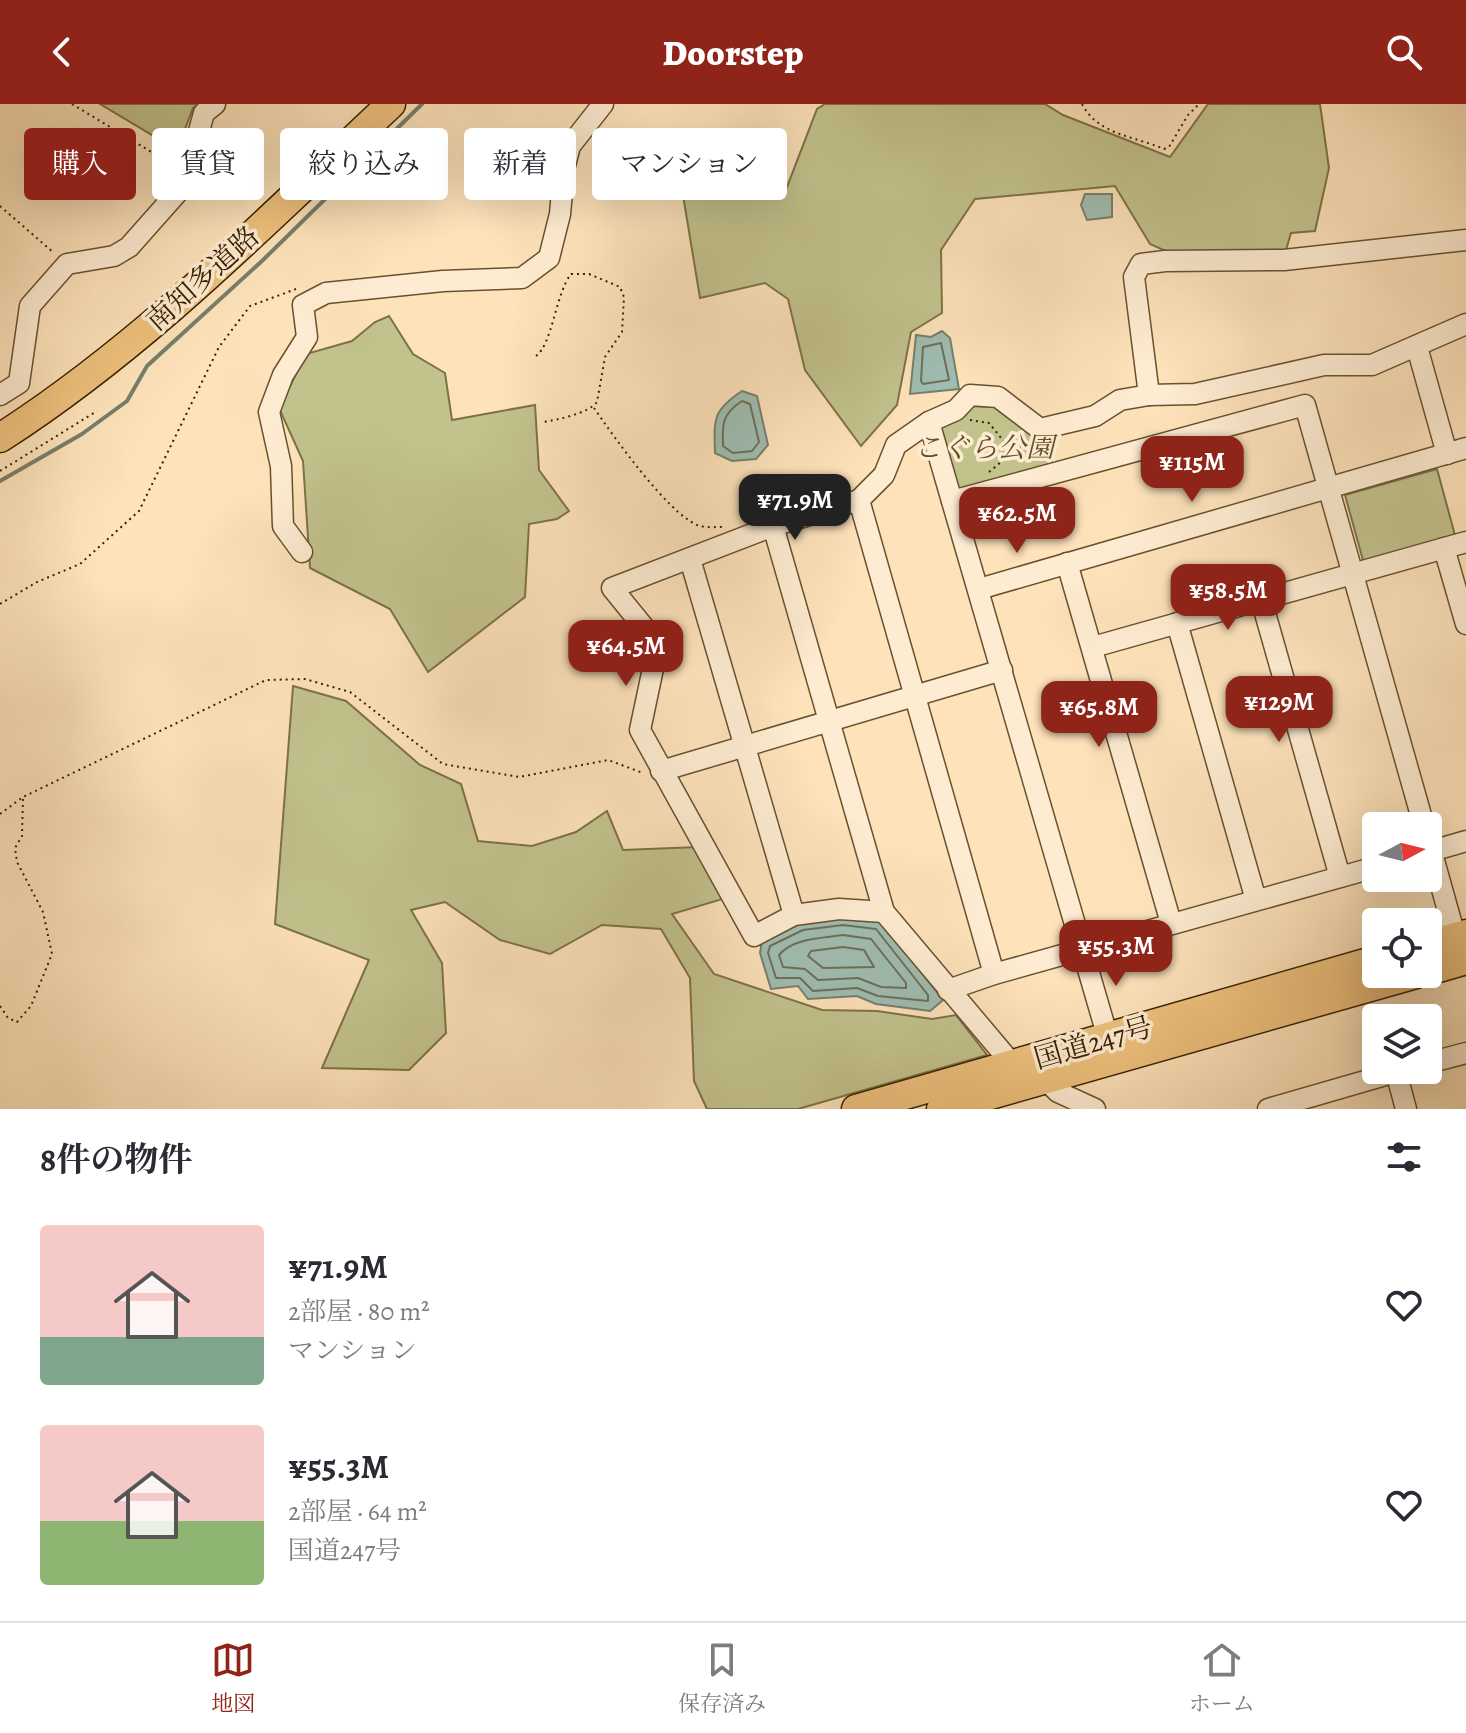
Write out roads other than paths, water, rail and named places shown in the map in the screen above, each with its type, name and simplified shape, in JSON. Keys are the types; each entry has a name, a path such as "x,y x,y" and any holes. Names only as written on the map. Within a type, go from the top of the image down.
{"highway":[{"name":"南知多道路","path":"0,415 65,371 135,315 364,104"},
{"name":"南知多道路","path":"0,438 90,376 152,324 391,104"},
{"path":"1442,948 1463,953"},
{"path":"1442,964 1463,953"},
{"name":"国道247号","path":"856,1109 1362,964"},
{"name":"国道247号","path":"941,1109 1366,988"}],"street":[{"path":"0,395 19,383 30,306 67,264 114,256 129,247 184,185 189,158 204,113 215,104"},
{"path":"302,552 283,526 281,466 269,412 283,375 307,337 303,305 326,293 443,281 522,278 549,258 560,214 564,169 570,146 603,104"},
{"path":"1149,395 1134,277 1141,264 1284,260 1466,240"},
{"path":"884,912 839,909 794,915 754,936 640,730 655,659 651,636 612,588 773,526 859,500 884,475 896,445 929,422 956,410 970,395 998,397 1040,429 1095,416 1120,400 1149,395 1195,394 1324,365 1372,365 1466,324"},
{"path":"979,589 1457,451 1417,347"},
{"path":"952,501 1305,405 1420,812"},
{"path":"929,422 1108,1038"},
{"path":"859,500 994,974"},
{"path":"773,526 884,912 1013,1065"},
{"path":"1093,647 1466,542"},
{"path":"1444,548 1466,624"},
{"path":"690,559 794,915"},
{"path":"1067,563 1171,923"},
{"path":"1261,599 1340,877"},
{"path":"1177,623 1256,900"},
{"path":"661,771 1002,670"},
{"path":"1442,845 1466,841"},
{"path":"948,990 1171,923 1362,871"},
{"path":"1442,888 1463,953"},
{"path":"1442,1059 1466,1053"},
{"path":"1044,1078 1058,1092 1095,1109"},
{"path":"1268,1109 1314,1103 1364,1084"},
{"path":"1401,1084 1406,1109"}],"water":[{"path":"1085,194 1112,194 1112,217 1087,220 1081,205"},
{"path":"942,331 950,338 959,389 910,394 916,335 931,337"},
{"path":"742,391 757,396 768,445 756,459 732,461 715,453 715,424 720,410"},
{"path":"843,917 880,921 943,1000 930,1011 876,1004 857,996 808,999 798,986 771,989 760,953 762,940 800,922"}],"waterway":[{"path":"0,481 82,434 127,401 147,366 263,260 422,104"}],"park label":[{"name":"こぐら公園","path":"984,447"}]}
